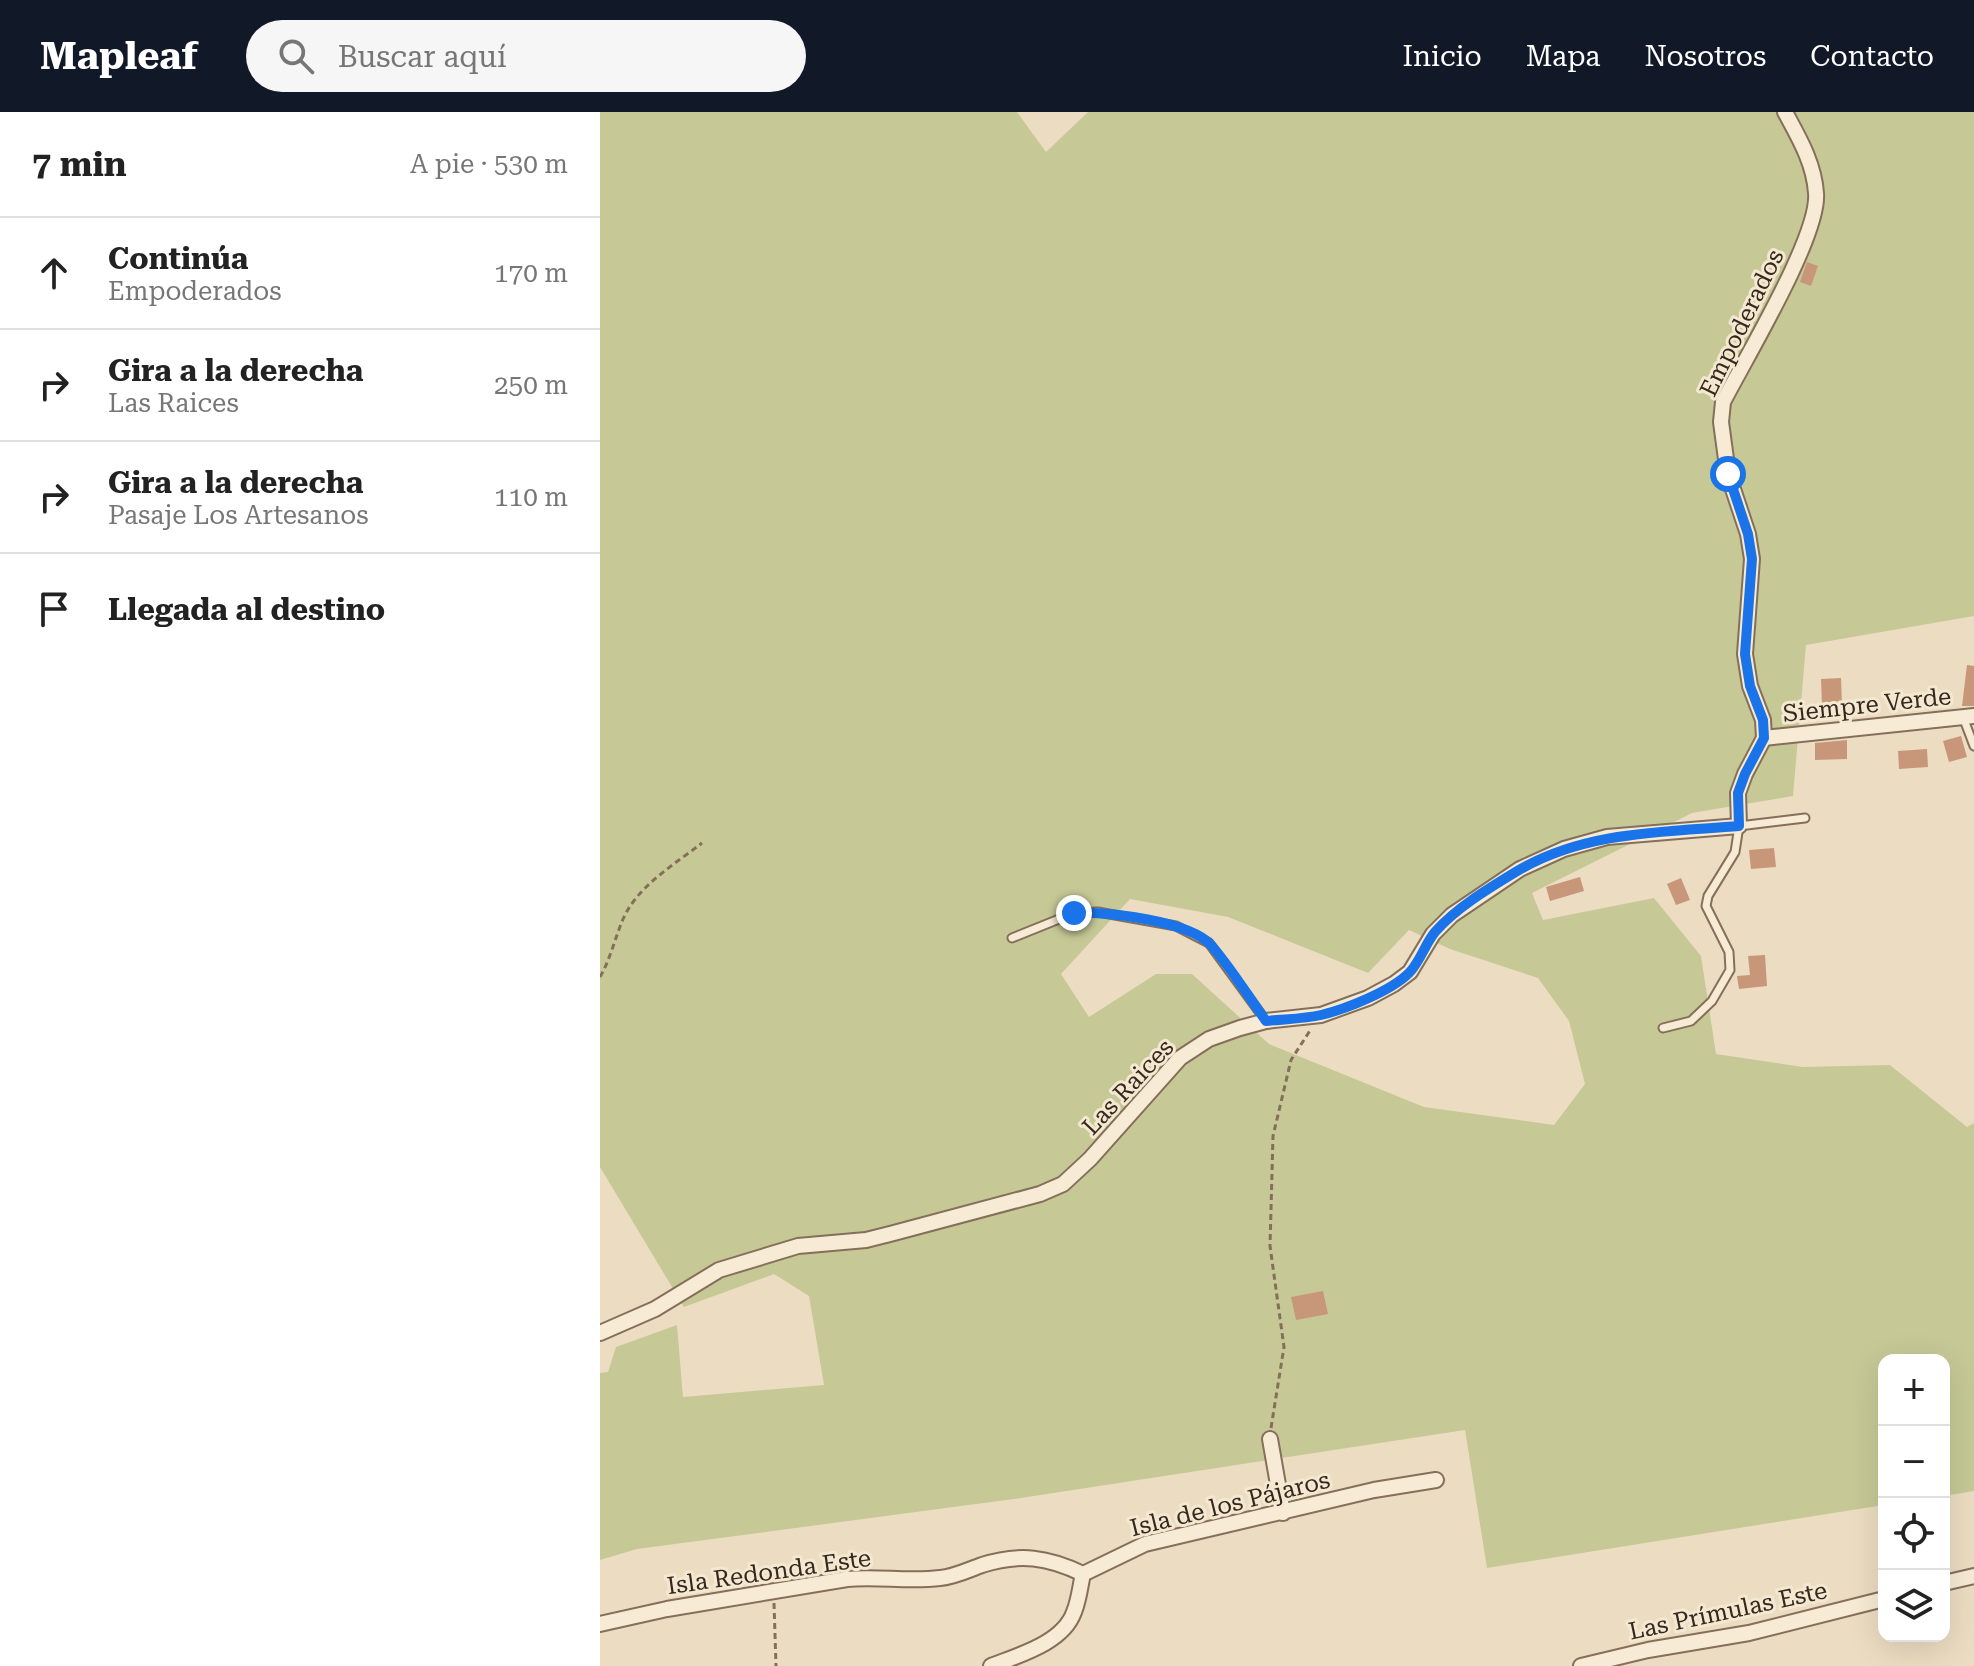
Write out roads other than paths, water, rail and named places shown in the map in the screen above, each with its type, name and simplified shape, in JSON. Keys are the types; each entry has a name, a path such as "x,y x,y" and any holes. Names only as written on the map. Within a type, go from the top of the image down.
{"street":[{"name":"Empoderados","path":"1764,738 1763,720 1750,686 1745,654 1752,559 1748,534 1728,474 1721,422 1723,402 1806,241 1817,196 1811,164 1785,112"},
{"name":"Siempre Verde","path":"1764,738 1969,716"},
{"path":"1739,826 1738,793 1764,738"},
{"name":"Las Raices","path":"600,1333 655,1309 719,1270 798,1246 866,1240 890,1234 1040,1194 1063,1184 1090,1159 1180,1058 1209,1039 1266,1021 1321,1015 1368,998 1394,984 1410,972 1433,934 1452,915 1520,869 1564,849 1607,837 1739,826"},
{"path":"1270,1439 1283,1513"},
{"name":"Isla de los Pájaros","path":"1083,1574 1145,1544 1374,1490 1436,1480"},
{"name":"Isla Redonda Este","path":"600,1624 667,1609 872,1577 943,1578 1004,1558 1023,1557 1064,1565 1083,1574"},
{"path":"991,1666 1042,1644 1066,1626 1074,1613 1083,1574"},
{"path":"1950,1582 1974,1576"},
{"name":"Las Prímulas Este","path":"1581,1666 1619,1661 1749,1633 1878,1601"}],"lane":[{"path":"1969,716 1974,746"},
{"name":"Las Raices","path":"1739,826 1805,818"},
{"path":"1663,1028 1691,1021 1712,1001 1730,970 1729,952 1722,932 1706,906 1708,896 1735,852 1739,826"},
{"path":"1012,938 1074,913 1086,912 1176,926 1209,943 1266,1021"}]}
